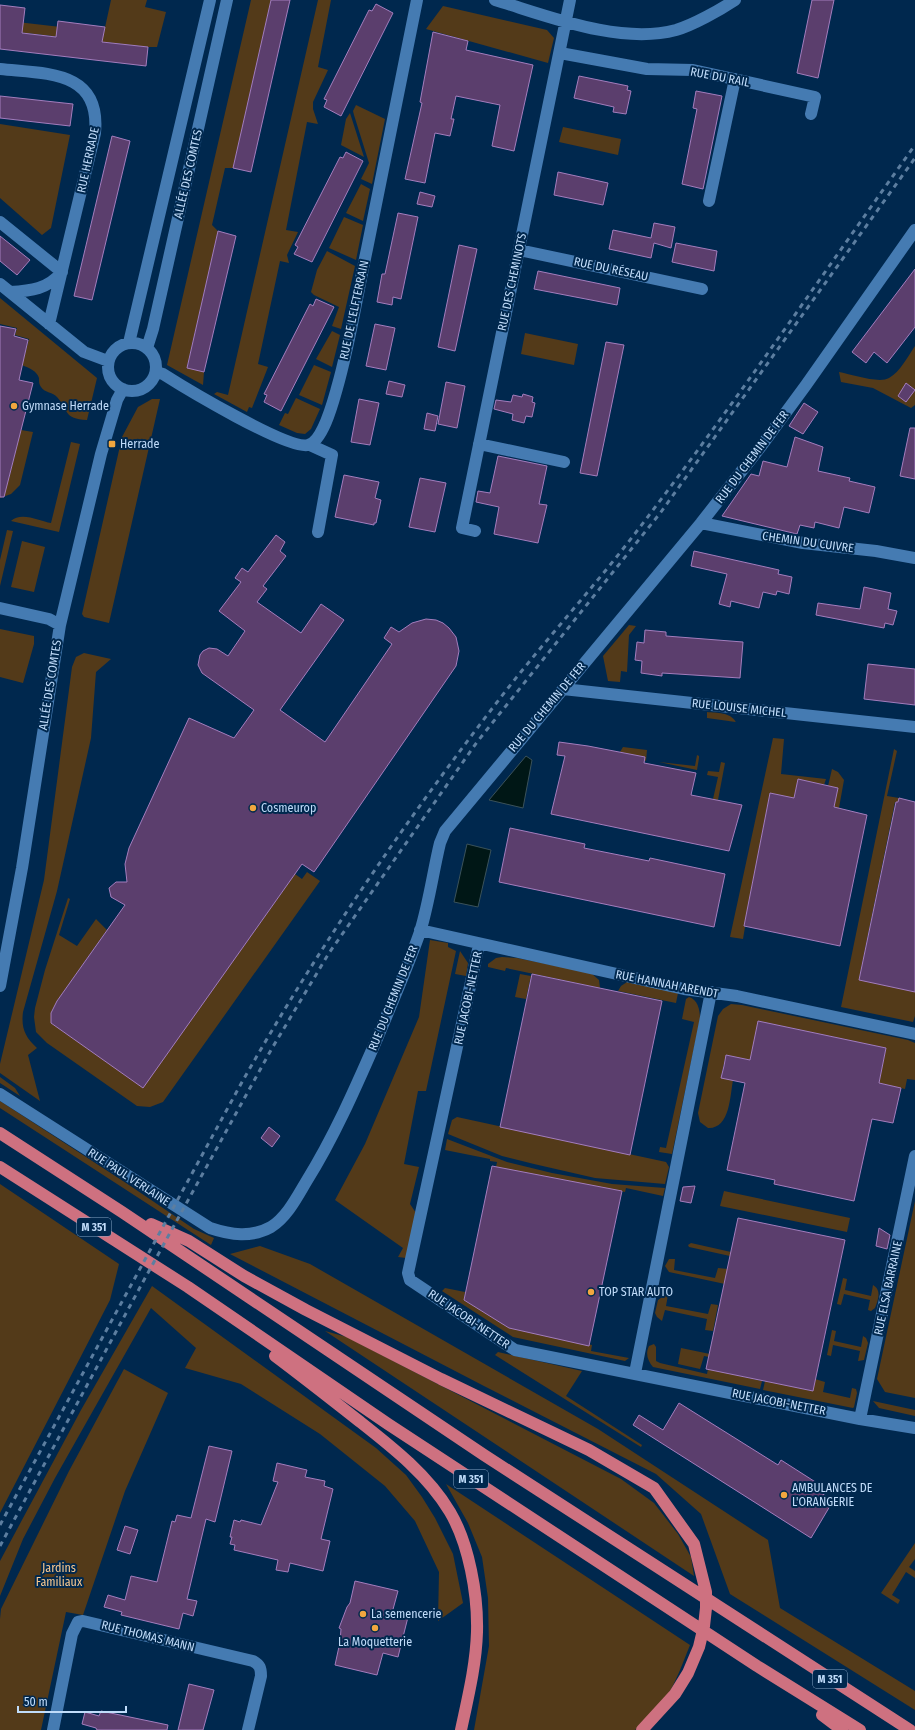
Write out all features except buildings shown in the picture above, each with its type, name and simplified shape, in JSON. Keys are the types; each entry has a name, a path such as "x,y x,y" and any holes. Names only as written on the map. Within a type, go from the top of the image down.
{"highway":[{"name":"M 351","path":"0,1133 122,1212 484,1455 910,1730"},
{"name":"M 351","path":"0,1167 188,1287 388,1424 757,1666 860,1730"},
{"path":"122,1212 189,1241 244,1276 306,1310 441,1379 589,1450 654,1488 694,1544 706,1592 706,1608 704,1626 694,1660 688,1673 675,1694 642,1730"},
{"path":"188,1287 382,1439 411,1465 431,1486 451,1513 469,1558 477,1630 474,1662 461,1730"},
{"path":"750,1628 915,1723"},
{"path":"757,1666 842,1730"}],"street":[{"name":"ALLÉE DES COMTES","path":"129,343 210,0"},
{"name":"ALLÉE DES COMTES","path":"147,348 227,0"},
{"name":"RUE DE L'ELFTERRAIN","path":"310,445 318,438 323,428 343,367 417,0"},
{"path":"495,0 566,22 609,32 641,34 676,30 721,10 735,0"},
{"name":"RUE DES CHEMINOTS","path":"475,531 462,528 570,0"},
{"name":"RUE DU RAIL","path":"560,54 647,69 693,70 815,97 811,114"},
{"name":"RUE HERRADE","path":"0,69 57,75 67,78 84,89 91,98 94,108 96,120 95,133 49,324"},
{"path":"709,201 735,79"},
{"path":"0,222 62,272 55,281 41,288 10,292"},
{"name":"RUE DU CHEMIN DE FER","path":"266,1229 279,1220 293,1203 329,1143 374,1044 420,930 438,852 445,830 701,523 762,445 806,385 915,230"},
{"name":"RUE DU RÉSEAU","path":"519,250 702,289"},
{"path":"0,284 84,352 108,361"},
{"path":"129,343 138,344 147,348 156,362 156,372 150,383 137,390 123,389 115,384 110,378 108,368 108,361 113,352 121,345 129,343"},
{"path":"156,372 163,374 228,413 249,423 300,446 310,445 332,455 318,532"},
{"name":"ALLÉE DES COMTES","path":"0,986 22,868 60,625 101,454 117,400 123,389"},
{"path":"479,444 564,462"},
{"name":"CHEMIN DU CUIVRE","path":"701,523 803,544 876,551 915,558"},
{"path":"0,608 49,619 60,625"},
{"name":"RUE LOUISE MICHEL","path":"563,689 915,727"},
{"name":"RUE HANNAH ARENDT","path":"420,930 479,945 684,989 737,996 915,1034"},
{"name":"RUE JACOBI-NETTER","path":"479,945 408,1273 410,1280 515,1350 860,1419 915,1428"},
{"path":"635,1373 711,992"},
{"name":"RUE PAUL VERLAINE","path":"0,1094 200,1223 219,1231 240,1235 251,1235 266,1229"},
{"name":"RUE ELSA BARRAINE","path":"860,1419 915,1156"},
{"name":"RUE THOMAS MANN","path":"53,1730 72,1634 78,1622 83,1621 253,1661 259,1665 261,1669 261,1676 248,1730"}],"green space":[{"path":"111,0 147,0 145,7 166,12 157,47 0,30 0,20 104,32"},
{"path":"251,0 271,0 233,168 225,168 212,225 218,231 187,367 204,372 203,385 167,365"},
{"path":"318,0 331,0 318,67 328,70 313,102 313,109 318,124 307,122 286,230 298,232 287,255 289,263 280,261 258,364 268,367 252,408 249,407 247,412 214,394 217,392 228,395"},
{"path":"443,6 547,30 554,38 548,63 426,29"},
{"path":"356,105 385,119 372,184 361,179 369,163 353,111"},
{"path":"350,113 364,157 341,145 346,119"},
{"path":"0,124 70,135 51,228 42,235 0,198"},
{"path":"563,127 621,139 618,155 559,142"},
{"path":"361,184 370,189 363,221 346,213"},
{"path":"344,217 363,225 356,260 329,248"},
{"path":"327,251 355,266 341,329 332,326 339,307 314,295 311,292 317,270"},
{"path":"0,298 97,378 87,420 70,416 57,397 41,387 36,373 22,365 29,339 15,335 17,328 0,324"},
{"path":"332,331 340,335 332,367 316,359"},
{"path":"525,333 578,344 574,365 521,354"},
{"path":"915,346 915,405 911,408 873,388 841,382 839,372 879,380 889,378 900,368"},
{"path":"314,365 331,372 322,405 299,395"},
{"path":"296,398 320,409 311,429 305,434 297,433 279,425 285,413 288,414"},
{"path":"152,399 160,399 109,623 84,617 82,614 122,437 138,407"},
{"path":"21,430 33,432 20,485 11,494 0,498 0,476 9,478"},
{"path":"71,442 80,444 59,532 11,521 15,518 25,517 51,523"},
{"path":"7,530 13,531 0,586 0,560"},
{"path":"22,541 45,547 34,592 11,587"},
{"path":"629,625 636,626 629,635 627,672 621,671 620,682 608,681 603,656"},
{"path":"0,629 34,636 34,644 23,683 0,677"},
{"path":"84,653 111,659 96,672 91,738 57,891 23,1012 23,1028 29,1040 37,1048 28,1055 40,1101 0,1073 0,1064 44,880 72,667 76,657"},
{"path":"707,712 730,716 736,722 707,718"},
{"path":"773,738 784,739 781,774 826,779 824,785 798,779 794,798 770,793 744,926 743,939 730,937"},
{"path":"623,747 647,750 646,761 644,760 645,757 620,752"},
{"path":"894,749 897,751 887,796 899,798 898,802 895,802 859,979 915,992 915,1016 913,1022 841,1007"},
{"path":"697,755 699,758 697,770 659,762 695,766"},
{"path":"721,762 725,763 718,800 713,799 718,777 707,775 708,771 719,772"},
{"path":"832,769 838,772 844,780 839,808 834,807 838,788 828,786"},
{"path":"307,872 320,881 163,1102 150,1107 137,1106 47,1043 36,1032 34,1017 35,1008 45,970 68,898 70,899 59,935 77,946 96,919 107,930 57,1001 51,1013 51,1023 143,1087 295,874 302,879"},
{"path":"430,940 448,943 448,947 456,951 426,1091 418,1091 404,1164 419,1167 410,1204 416,1213 406,1258 398,1257 403,1248 335,1200 365,1144 419,1017"},
{"path":"460,951 468,963 466,976 455,974"},
{"path":"496,958 517,958 591,973 599,980 600,988 506,968 505,971 488,967 488,964"},
{"path":"520,974 531,976 526,999 515,997"},
{"path":"627,982 678,993 676,1003 618,991 621,986"},
{"path":"689,997 695,1000 698,1006 700,1019 672,1154 659,1152 660,1147 666,1148 694,1022 682,1019 686,999"},
{"path":"731,1004 742,1005 908,1040 915,1043 915,1080 907,1079 905,1089 879,1083 886,1048 758,1021 750,1060 726,1055 721,1077 733,1080 730,1102 725,1117 721,1123 715,1127 708,1128 700,1122 698,1113 718,1016 723,1009"},
{"path":"0,1077 15,1088 20,1096 0,1083"},
{"path":"0,1101 194,1229 214,1238 211,1245 0,1108"},
{"path":"457,1117 666,1162 669,1167 665,1184 595,1178 502,1156 448,1134 452,1120"},
{"path":"447,1139 507,1162 552,1173 612,1184 665,1188 663,1196 626,1188 625,1192 496,1167 497,1162 490,1161 490,1159 445,1150"},
{"path":"0,1184 119,1264 110,1300 0,1513"},
{"path":"724,1191 850,1218 847,1232 720,1206"},
{"path":"915,1201 915,1398 885,1392 877,1379"},
{"path":"691,1243 731,1252 730,1256 689,1247 688,1245"},
{"path":"260,1246 310,1264 598,1429 768,1540 780,1608 915,1691 915,1710 730,1594 701,1514 656,1474 230,1254"},
{"path":"669,1259 675,1259 674,1270 715,1278 718,1268 728,1269 725,1284 669,1272 665,1266"},
{"path":"843,1278 847,1279 845,1290 871,1296 873,1285 876,1287 878,1290 878,1295 875,1308 871,1311 868,1310 870,1300 844,1294 841,1305 837,1304"},
{"path":"152,1286 376,1448 406,1475 435,1518 453,1554 463,1603 438,1621 439,1572 415,1521 385,1486 320,1434 241,1384 185,1368 196,1348 151,1308 55,1478 23,1539 0,1596 0,1561 81,1410"},
{"path":"445,1288 465,1292 464,1300 509,1328 592,1345 591,1351 629,1358 625,1361 513,1337 442,1291"},
{"path":"665,1295 668,1295 666,1306 708,1314 711,1304 718,1305 713,1331 705,1330 707,1319 665,1310 662,1321 655,1313 658,1300"},
{"path":"832,1330 836,1331 834,1341 861,1347 863,1336 866,1338 868,1343 864,1360 858,1361 860,1351 833,1345 831,1356 827,1355"},
{"path":"325,1331 347,1337 621,1479 654,1503 678,1534 691,1557 694,1576"},
{"path":"654,1344 656,1347 656,1361 660,1363 707,1374 708,1369 762,1381 760,1389 653,1367 648,1360 647,1352 649,1346"},
{"path":"681,1348 710,1354 709,1357 704,1356 700,1369 678,1364"},
{"path":"498,1352 582,1371 566,1396 642,1445 641,1447 495,1355"},
{"name":"Jardins Familiaux","path":"124,1369 168,1393 125,1491 83,1615 66,1612 41,1730 0,1730 1,1609 69,1471"},
{"path":"815,1379 825,1382 823,1392 850,1398 852,1388 856,1389 857,1393 854,1407 763,1390 765,1381 812,1391"},
{"path":"873,1401 915,1410 915,1416 879,1408"},
{"path":"446,1484 690,1645 671,1690 652,1714 635,1730 474,1730 489,1646 488,1598 482,1557 468,1523"},
{"path":"915,1543 915,1559 909,1567 915,1571 915,1578 906,1572 892,1595 900,1600 898,1604 881,1593"}],"shaded area":[{"path":"526,756 532,760 523,808 489,800"},
{"path":"467,844 491,850 478,907 454,902"}],"railway":[{"path":"0,1525 242,1082 301,983 364,885 431,790 501,697 623,549 676,480 915,145"},
{"path":"0,1546 271,1050 329,953 477,742 661,512 915,158"}],"place":[{"name":"Gymnase Herrade","path":"14,406"},
{"name":"Herrade","path":"112,444"},
{"name":"Cosmeurop","path":"253,808"},
{"name":"TOP STAR AUTO","path":"591,1292"},
{"name":"AMBULANCES DE L'ORANGERIE","path":"784,1495"},
{"name":"La semencerie","path":"363,1614"},
{"name":"La Moquetterie","path":"375,1628"}]}
